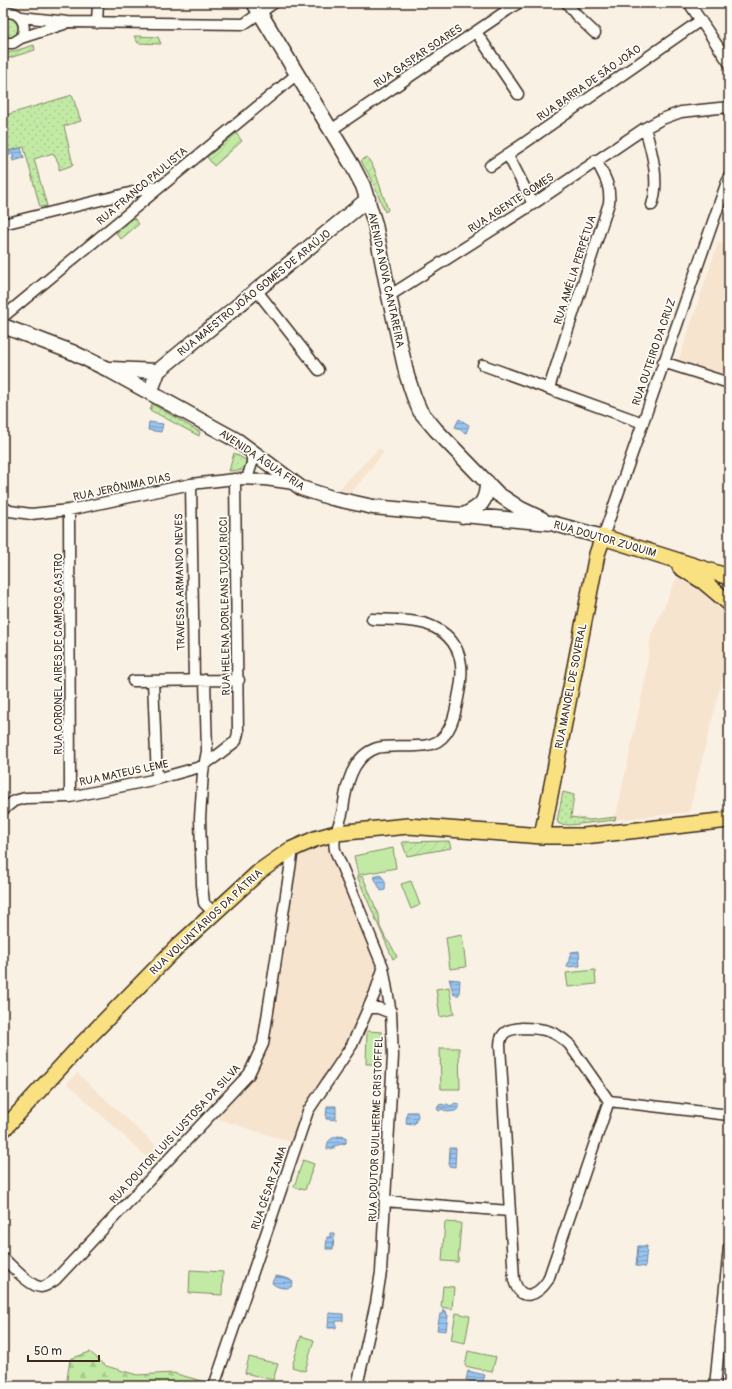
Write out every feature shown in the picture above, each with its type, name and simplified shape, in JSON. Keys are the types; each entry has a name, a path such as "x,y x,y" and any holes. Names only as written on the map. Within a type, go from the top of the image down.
{"main road":[{"name":"AVENIDA NOVA CANTAREIRA","path":"257,8 359,177 368,199 375,224 407,376 420,411 436,430 508,502 551,523"},
{"name":"RUA MAESTRO JOÃO GOMES DE ARAÚJO","path":"158,371 368,199"},
{"path":"353,212 367,215 375,224"},
{"name":"AVENIDA ÁGUA FRIA","path":"3,326 72,352 107,369 238,441 295,484 313,492 359,505 478,517"},
{"name":"AVENIDA ÁGUA FRIA","path":"107,369 158,371"},
{"path":"150,393 158,371"},
{"path":"462,516 482,504 486,496 487,482"},
{"name":"RUA DOUTOR ZUQUIM","path":"478,517 551,523 603,537 729,577"},
{"name":"RUA MANOEL DE SOVERAL","path":"542,836 597,554 603,537"},
{"path":"673,559 678,566 704,582 729,603"},
{"name":"RUA VOLUNTÁRIOS DA PÁTRIA","path":"3,1130 80,1046 177,947 260,871 294,848 315,839 336,833 408,826 542,836 584,836 729,820"}],"street":[{"path":"97,23 98,3"},
{"path":"3,13 17,11 68,22 244,24 257,8 274,3"},
{"name":"RUA GASPAR SOARES","path":"331,130 518,3"},
{"path":"567,3 576,15 594,33"},
{"path":"689,3 729,63"},
{"path":"17,11 25,28 21,38"},
{"name":"RUA BARRA DE SÃO JOÃO","path":"490,166 701,20"},
{"path":"3,43 13,43 21,38 68,22"},
{"path":"476,32 518,94"},
{"name":"RUA FRANCO PAULISTA","path":"3,317 297,74"},
{"name":"RUA AGENTE GOMES","path":"389,296 533,204 645,128 672,114 729,107"},
{"path":"645,128 655,172 655,190 652,205"},
{"path":"508,155 533,204"},
{"name":"RUA AMÉLIA PERPÉTUA","path":"549,388 609,203 610,192 608,183 596,160"},
{"name":"RUA OUTEIRO DA CRUZ","path":"603,537 729,176"},
{"path":"3,224 162,186"},
{"path":"257,291 319,370"},
{"path":"663,362 729,383"},
{"path":"483,365 642,423"},
{"path":"247,479 252,463 252,452"},
{"name":"RUA JERÔNIMA DIAS","path":"3,507 10,511 31,514 69,510 191,484 235,479 295,484"},
{"name":"RUA HELENA DORLEANS TUCCI RICCI","path":"235,479 239,680 238,733"},
{"name":"TRAVESSA ARMANDO NEVES","path":"191,484 194,680"},
{"name":"RUA CORONEL AIRES DE CAMPOS CASTRO","path":"69,510 70,797"},
{"name":"RUA DOUTOR GUILHERME CRISTOFFEL","path":"357,1386 376,1303 381,1272 393,1056 391,1014 383,968 335,850 334,840 342,816 346,788 351,775 361,758 378,748 420,746 431,744 441,739 448,730 454,718 462,670 461,657 455,646 440,629 425,624 408,621 372,619"},
{"path":"205,680 207,748 203,772 200,818 202,885 204,903 214,913"},
{"path":"134,681 239,680"},
{"path":"153,681 158,779"},
{"name":"RUA MATEUS LEME","path":"3,810 14,801 25,798 70,797 158,779 200,767 236,741 238,733"},
{"name":"RUA DOUTOR LUIS LUSTOSA DA SILVA","path":"3,1258 34,1286 41,1287 55,1280 249,1074 263,1044 294,848"},
{"name":"RUA CÉSAR ZAMA","path":"214,1386 308,1111 352,1045 369,1008 383,968"},
{"path":"369,1008 378,1008 391,1014"},
{"path":"609,1101 548,1280 540,1291 535,1294 524,1294 518,1291 514,1280 500,1045 501,1036 505,1032 512,1029 534,1028 545,1029 562,1037 569,1044 609,1101 729,1115"},
{"path":"385,1201 509,1211"},
{"path":"715,1386 726,1312 729,1247"}],"shaded area":[{"path":"718,243 729,246 729,376 679,359"},
{"path":"379,448 384,452 352,492 338,490"},
{"path":"677,577 697,589 729,617 729,652 689,812 615,820 645,681 651,635"},
{"path":"325,843 366,930 380,972 351,1039 336,1064 323,1078 305,1104 301,1121 292,1142 216,1118 255,1075 269,1042 298,857 302,850"},
{"path":"77,1073 164,1153 154,1164 67,1083"},
{"path":"3,1372 12,1381 19,1386 3,1386"}],"green space":[{"path":"3,17 16,18 21,28 15,39 3,39"},
{"path":"134,36 158,37 161,44 138,43"},
{"path":"34,45 35,50 6,59 5,54"},
{"path":"72,95 81,121 64,126 73,165 59,170 59,164 53,153 34,159 47,206 40,207 24,147 3,152 3,116"},
{"path":"236,133 242,141 214,166 207,157"},
{"path":"367,157 374,168 388,210 385,212 371,178 361,161"},
{"path":"134,218 139,224 121,239 116,233"},
{"path":"152,404 200,432 199,436 150,410"},
{"path":"234,453 249,462 245,470 229,471"},
{"path":"563,792 574,795 571,817 590,820 616,817 615,820 570,825 559,824 557,821"},
{"path":"449,841 451,848 407,856 402,842"},
{"path":"393,848 396,868 358,875 354,856"},
{"path":"357,876 363,877 379,916 380,927 397,957 393,959"},
{"path":"411,881 420,905 411,909 401,884"},
{"path":"462,935 466,967 450,969 446,938"},
{"path":"595,970 596,984 568,987 566,973"},
{"path":"449,987 454,1014 440,1017 436,989"},
{"path":"367,1031 382,1032 381,1064 366,1064"},
{"path":"440,1048 459,1048 460,1089 441,1089"},
{"path":"303,1160 314,1164 305,1190 294,1187"},
{"path":"445,1222 461,1223 458,1262 442,1261"},
{"path":"190,1270 223,1272 222,1295 189,1293"},
{"path":"443,1286 454,1287 452,1309 441,1307"},
{"path":"456,1313 470,1316 465,1343 451,1340"},
{"path":"301,1336 314,1340 305,1371 292,1367"},
{"path":"468,1351 496,1357 492,1372 465,1366"},
{"path":"90,1352 106,1366 137,1375 173,1373 209,1383 208,1386 66,1386 70,1359"},
{"path":"249,1357 278,1364 273,1380 245,1373"}],"water":[{"path":"21,148 24,158 13,161 13,154 6,156 5,152"},
{"path":"459,419 469,425 466,433 455,427"},
{"path":"149,422 163,424 161,432 148,430"},
{"path":"380,875 385,881 385,890 381,891 374,877"},
{"path":"579,951 580,966 567,967 571,952"},
{"path":"449,979 460,980 459,995 454,995"},
{"path":"455,1103 458,1104 459,1108 455,1111 448,1112 442,1109 439,1111 437,1109 439,1105 443,1104 444,1106 447,1104 451,1106"},
{"path":"327,1106 336,1106 336,1120 326,1119"},
{"path":"407,1112 417,1112 418,1116 414,1125 406,1124"},
{"path":"338,1136 346,1137 346,1143 334,1146 334,1149 327,1149 330,1140"},
{"path":"450,1148 456,1148 455,1167 449,1166"},
{"path":"330,1233 334,1233 333,1249 326,1249 327,1237 330,1237"},
{"path":"638,1246 647,1246 645,1267 636,1266"},
{"path":"277,1276 289,1279 293,1282 291,1287 281,1288 274,1285 272,1283 274,1278"},
{"path":"443,1310 446,1311 448,1315 446,1331 437,1330 440,1314 442,1314"},
{"path":"329,1313 343,1314 343,1321 336,1321 336,1328 328,1328"},
{"path":"468,1371 485,1375 482,1384 466,1380"}]}
